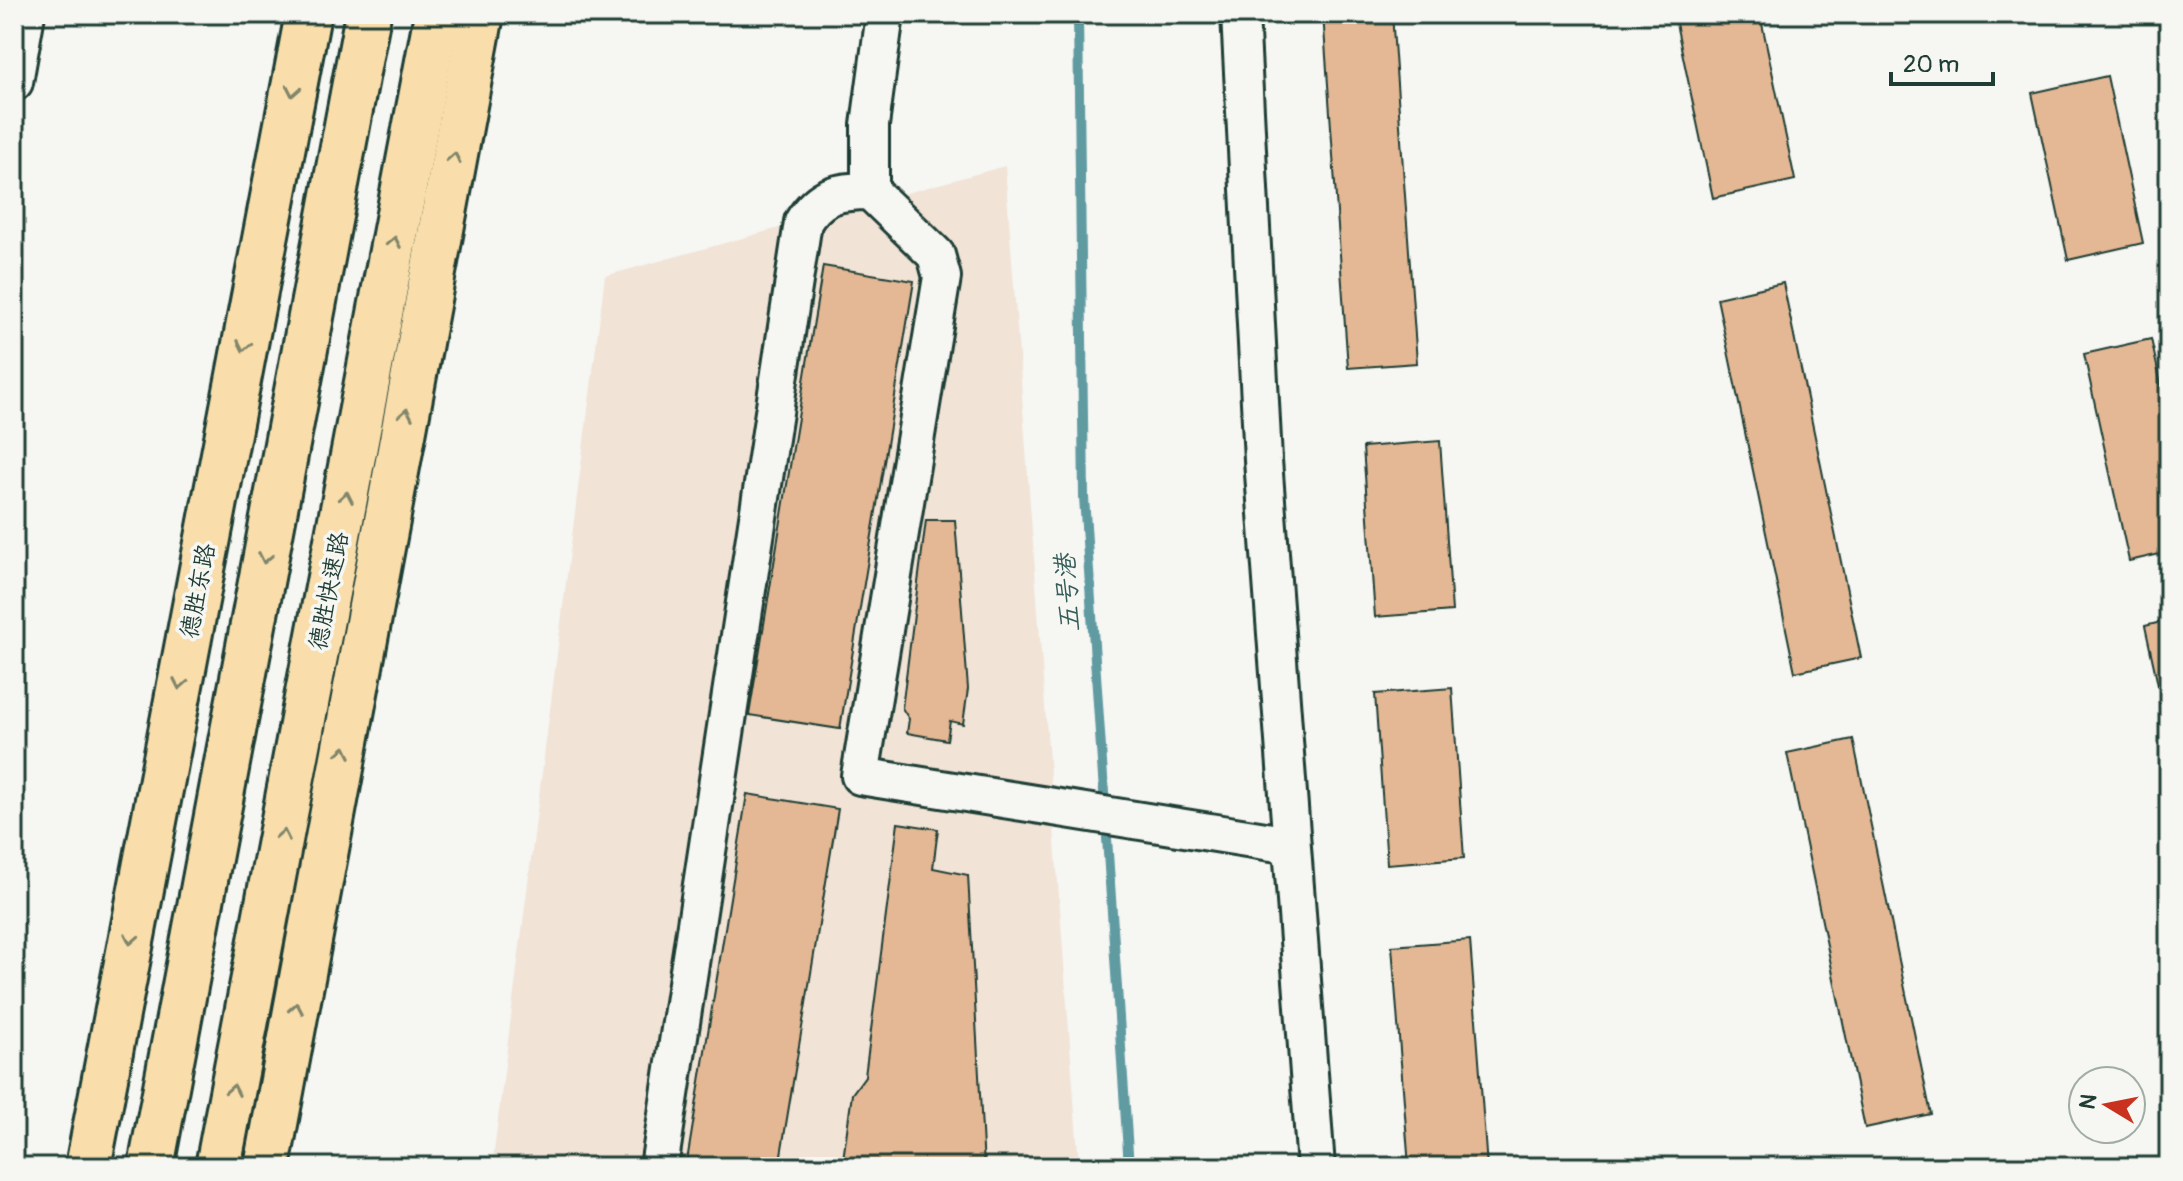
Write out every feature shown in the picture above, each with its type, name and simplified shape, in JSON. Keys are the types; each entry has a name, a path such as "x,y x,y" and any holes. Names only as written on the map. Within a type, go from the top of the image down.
{"main road":[{"name":"德胜东路","path":"88,1167 308,14"},
{"path":"151,1167 368,14"},
{"name":"德胜快速路","path":"218,1167 437,14"},
{"path":"267,1167 481,14"}],"street":[{"path":"14,82 26,14"},
{"path":"870,191 870,125 885,14"},
{"path":"1240,14 1263,460 1316,1167"},
{"path":"659,1167 803,222 811,209 838,191 870,191 936,255 942,277 860,776 1290,845"}],"shaded area":[{"path":"1005,166 1079,1167 492,1167 605,276"}],"building":[{"path":"1323,14 1392,14 1417,363 1348,368"},
{"path":"1674,14 1760,14 1795,180 1713,198"},
{"path":"2107,76 2143,243 2068,260 2032,93"},
{"path":"823,266 914,281 840,729 749,715"},
{"path":"1783,283 1861,658 1795,672 1717,298"},
{"path":"2151,339 2169,421 2169,552 2129,561 2084,354"},
{"path":"1440,441 1452,611 1375,617 1363,447"},
{"path":"926,520 955,520 968,689 963,724 950,721 947,740 907,733 909,719 902,708"},
{"path":"2169,620 2169,735 2145,626"},
{"path":"1452,688 1464,858 1387,864 1375,694"},
{"path":"1853,739 1931,1114 1865,1128 1787,753"},
{"path":"747,794 838,809 779,1167 686,1167"},
{"path":"898,823 938,829 933,868 968,875 984,1167 842,1167 852,1094 865,1076"},
{"path":"1470,940 1487,1167 1409,1167 1392,946"}],"waterway":[{"name":"五号港","path":"1078,14 1084,497 1105,807"},
{"name":"五号港","path":"1106,823 1129,1167"}]}
